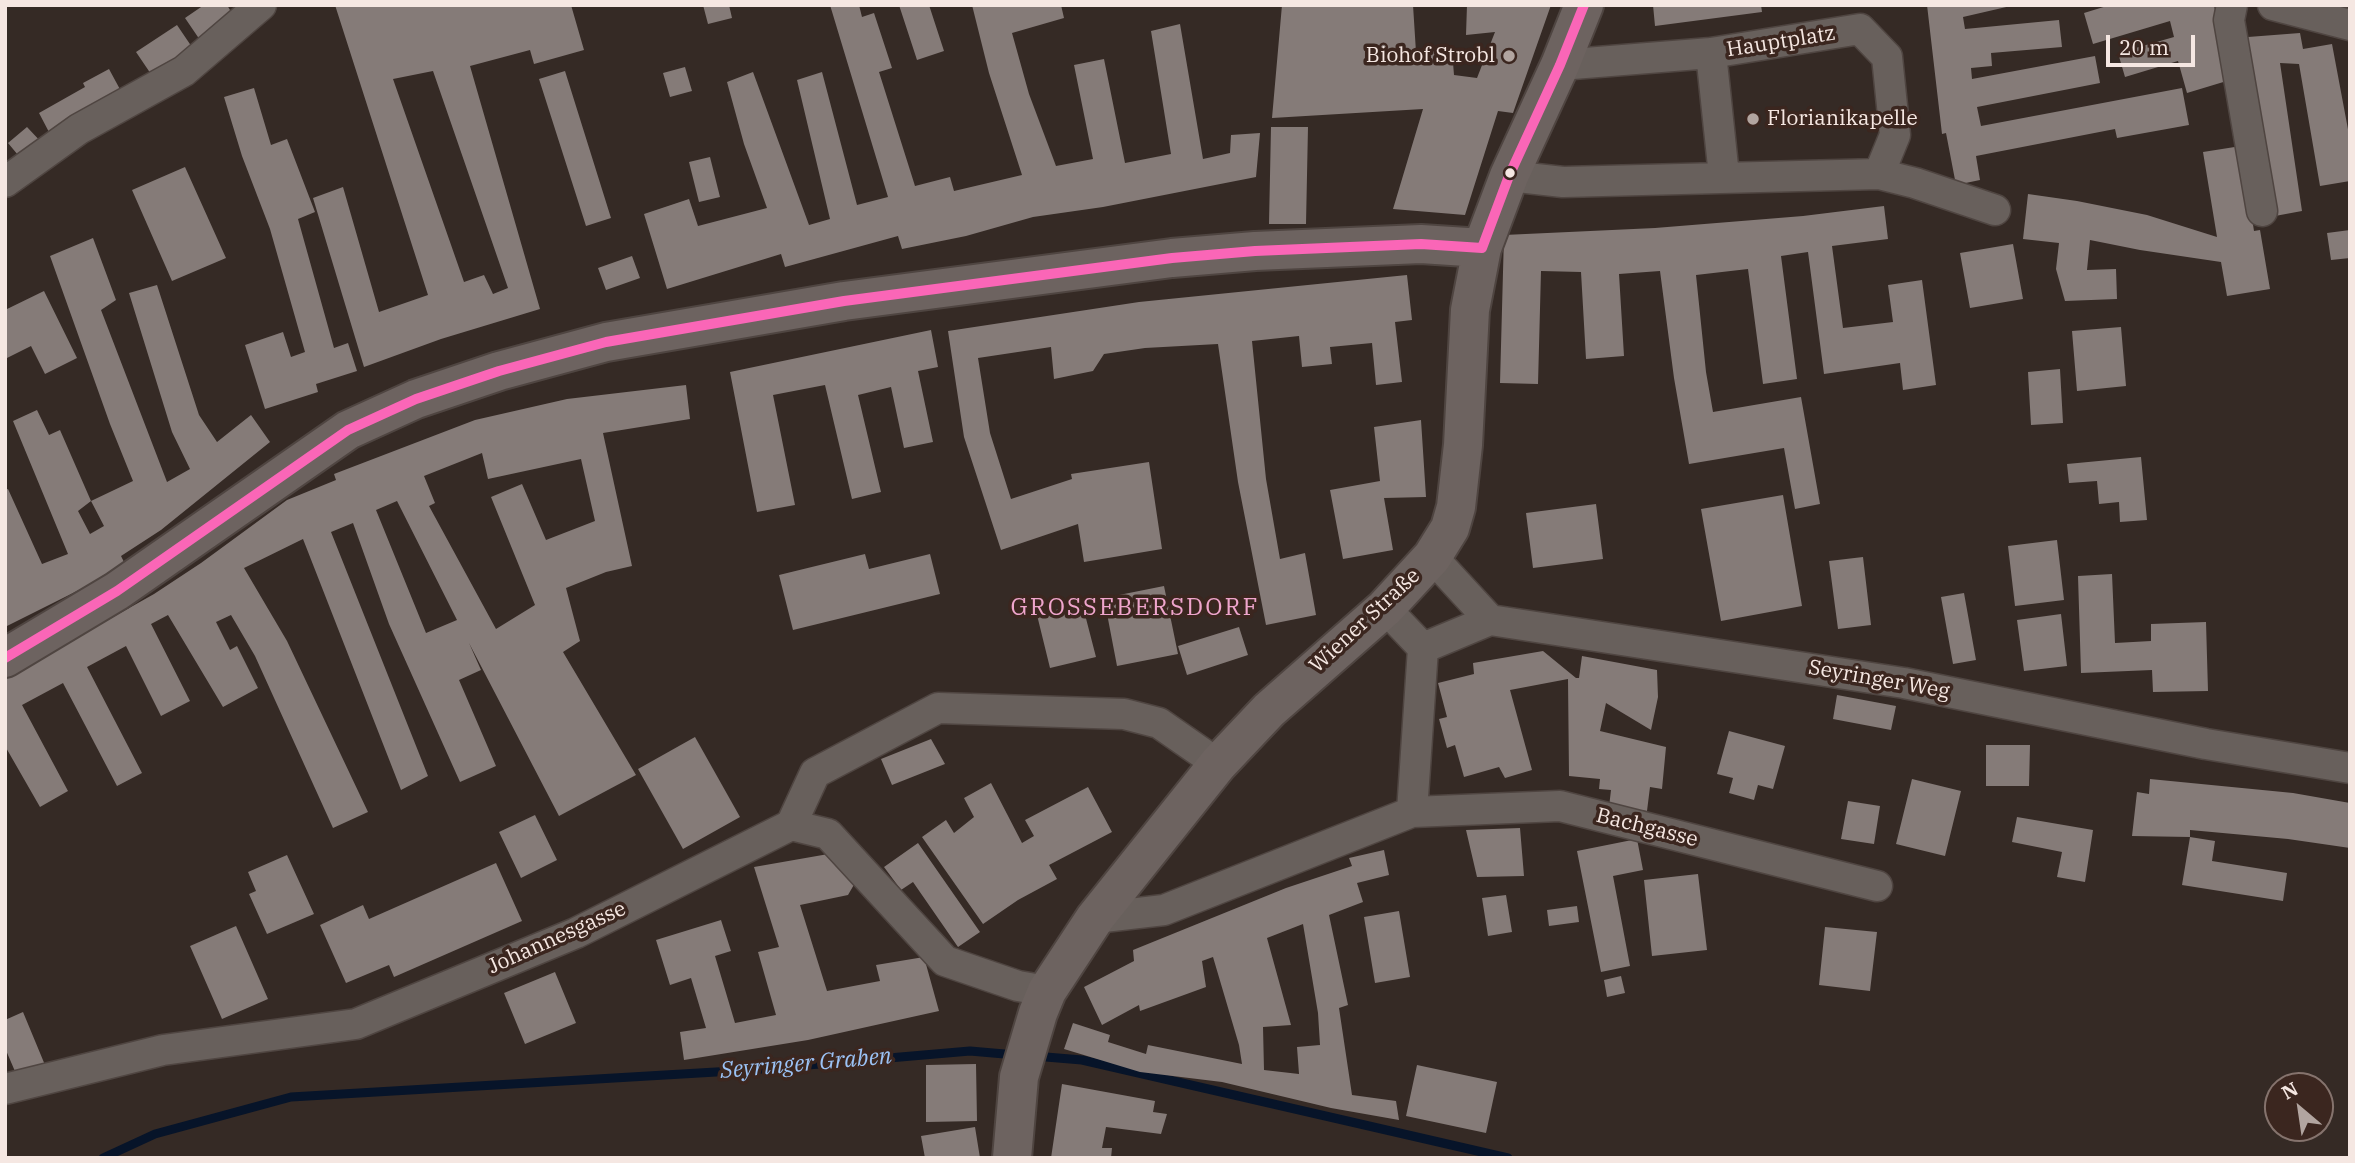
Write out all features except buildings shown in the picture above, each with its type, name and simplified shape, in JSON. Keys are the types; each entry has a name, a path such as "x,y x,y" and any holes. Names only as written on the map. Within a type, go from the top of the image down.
{"street":[{"path":"5,182 79,129 184,71 261,5"},
{"name":"Wiener Straße","path":"1012,1158 1019,1077 1043,1002 1095,918 1218,764 1269,710 1385,608 1432,557 1450,528 1456,507 1463,445 1470,310 1482,248 1509,176 1560,65 1584,5"},
{"path":"2232,5 2229,20 2262,211"},
{"path":"2273,5 2350,25"},
{"name":"Hauptplatz","path":"1560,65 1711,52 1860,29 1887,57 1895,135 1879,174"},
{"name":"Hauptplatz","path":"1711,52 1724,177"},
{"path":"1509,176 1563,181 1879,174 1995,210"},
{"path":"5,657 117,591 348,430 416,399 499,371 606,342 844,301 1172,258 1255,251 1421,244 1482,248"},
{"path":"1423,648 1490,621 1432,557"},
{"path":"1095,918 1164,910 1412,812 1423,648 1385,608"},
{"name":"Seyringer Weg","path":"1490,621 1904,682 2206,744 2350,768"},
{"path":"1043,1002 1018,986 946,961 828,834 791,825 816,773 938,708 1124,714 1159,723 1218,764"},
{"name":"Bachgasse","path":"1412,812 1560,806 1877,886"},
{"name":"Johannesgasse","path":"5,1089 163,1050 356,1024 576,933 791,825"}],"waterway":[{"name":"Seyringer Graben","path":"103,1158 155,1134 291,1097 750,1070 970,1051 1016,1055"},
{"name":"Seyringer Graben","path":"1034,1056 1082,1060 1508,1158"}],"transit line":[{"path":"1482,248 1509,176 1560,65 1584,5"},
{"path":"5,658 117,591 348,430 416,399 499,371 606,342 844,301 1172,258 1255,251 1421,244 1482,248"}],"place":[{"name":"Biohof Strobl","path":"1509,56"},
{"name":"Florianikapelle","path":"1753,119"}],"district":[{"name":"GROSSEBERSDORF","path":"1135,608"}]}
